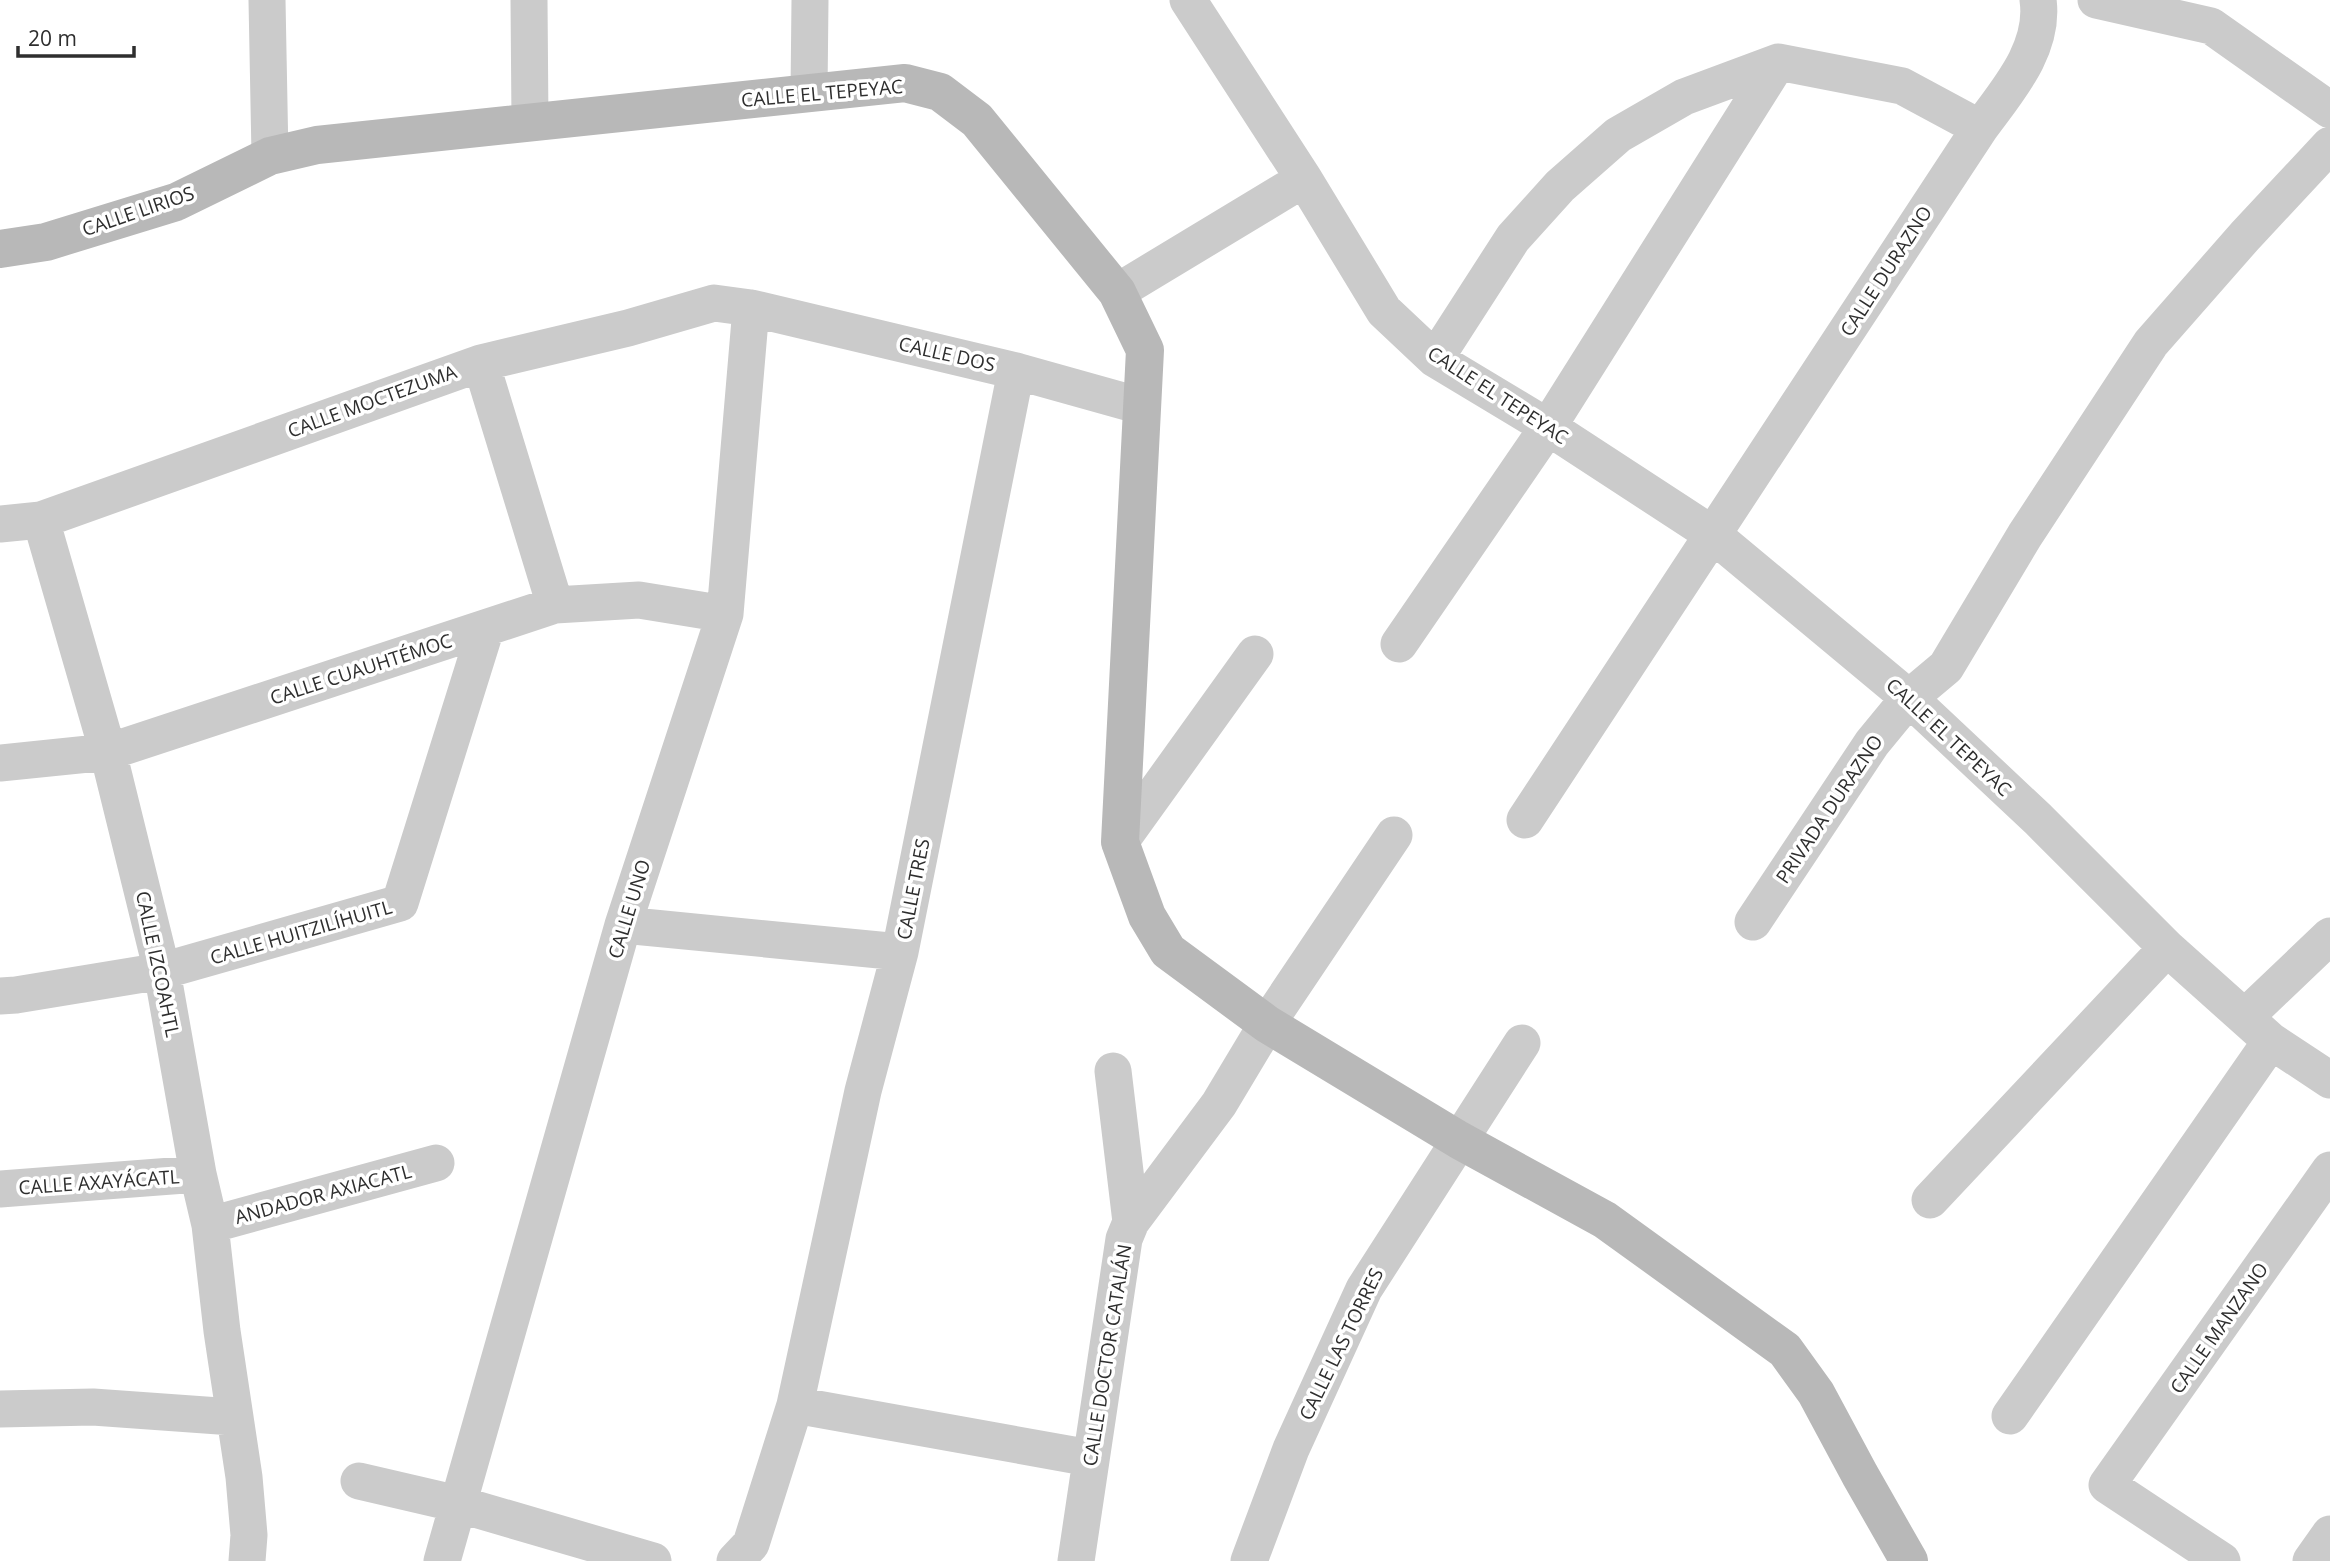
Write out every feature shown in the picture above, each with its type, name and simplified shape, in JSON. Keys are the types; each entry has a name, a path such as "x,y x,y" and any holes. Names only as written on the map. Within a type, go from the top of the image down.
{"street":[{"path":"267,0 270,156"},
{"path":"529,0 530,122"},
{"path":"809,93 810,0"},
{"name":"CALLE EL TEPEYAC","path":"1188,0 1304,179 1384,311 1435,359 1548,427 1712,534 1909,698 2038,819 2167,948 2271,1041 2330,1080"},
{"name":"CALLE DURAZNO","path":"1525,820 1980,128 2025,66 2040,15 2038,0"},
{"path":"2096,0 2215,13 2330,110"},
{"path":"1399,644 1548,427 1778,62"},
{"path":"1435,359 1513,238 1560,186 1618,135 1684,97 1778,62 1902,86 1980,128"},
{"name":"CALLE EL TEPEYAC","path":"270,156 317,145 905,83 940,92 977,120 1117,292 1145,350 1120,842"},
{"name":"PRIVADA DURAZNO","path":"1753,922 1872,743 1909,698 1946,667 2025,535 2151,343 2330,145"},
{"name":"CALLE LIRIOS","path":"0,249 46,242 176,202 270,156"},
{"path":"1117,292 1304,179"},
{"name":"CALLE MOCTEZUMA","path":"0,524 41,520 481,363 628,328 714,303 751,307"},
{"name":"CALLE DOS","path":"751,307 1016,371 1141,406"},
{"name":"CALLE UNO","path":"442,1561 623,925 725,614 751,307"},
{"path":"481,363 555,605"},
{"name":"CALLE TRES","path":"735,1561 751,1544 795,1405 863,1091 900,952 1016,371"},
{"name":"CALLE IZCOAHTL","path":"41,520 108,752 162,971 198,1174 210,1225 233,1416 244,1477 249,1535 247,1561"},
{"name":"CALLE CUAUHTÉMOC","path":"0,763 108,752 555,605 639,600 725,614"},
{"name":"CALLE HUITZILÍHUITL","path":"0,996 162,971 400,903 486,628"},
{"path":"1255,654 1120,842 1147,916 1168,951 1267,1024 1459,1140 1605,1220 1785,1350 1816,1393 1909,1561"},
{"name":"CALLE DOCTOR CATALÁN","path":"1076,1561 1124,1240 1131,1222 1219,1104 1267,1024 1394,835"},
{"path":"623,925 900,952"},
{"path":"2245,1017 2330,936"},
{"path":"1930,1200 2167,948"},
{"path":"2010,1416 2271,1041"},
{"name":"CALLE LAS TORRES","path":"1249,1561 1291,1449 1363,1289 1522,1043"},
{"path":"1113,1072 1131,1222"},
{"name":"ANDADOR AXIACATL","path":"210,1225 436,1163"},
{"name":"CALLE MANZANO","path":"2222,1561 2108,1485 2330,1170"},
{"name":"CALLE AXAYÁCATL","path":"0,1189 198,1174"},
{"path":"795,1405 1090,1458"},
{"path":"0,1409 93,1407 233,1416"},
{"path":"359,1481 458,1504 653,1561"},
{"path":"2311,1561 2330,1534"}]}
